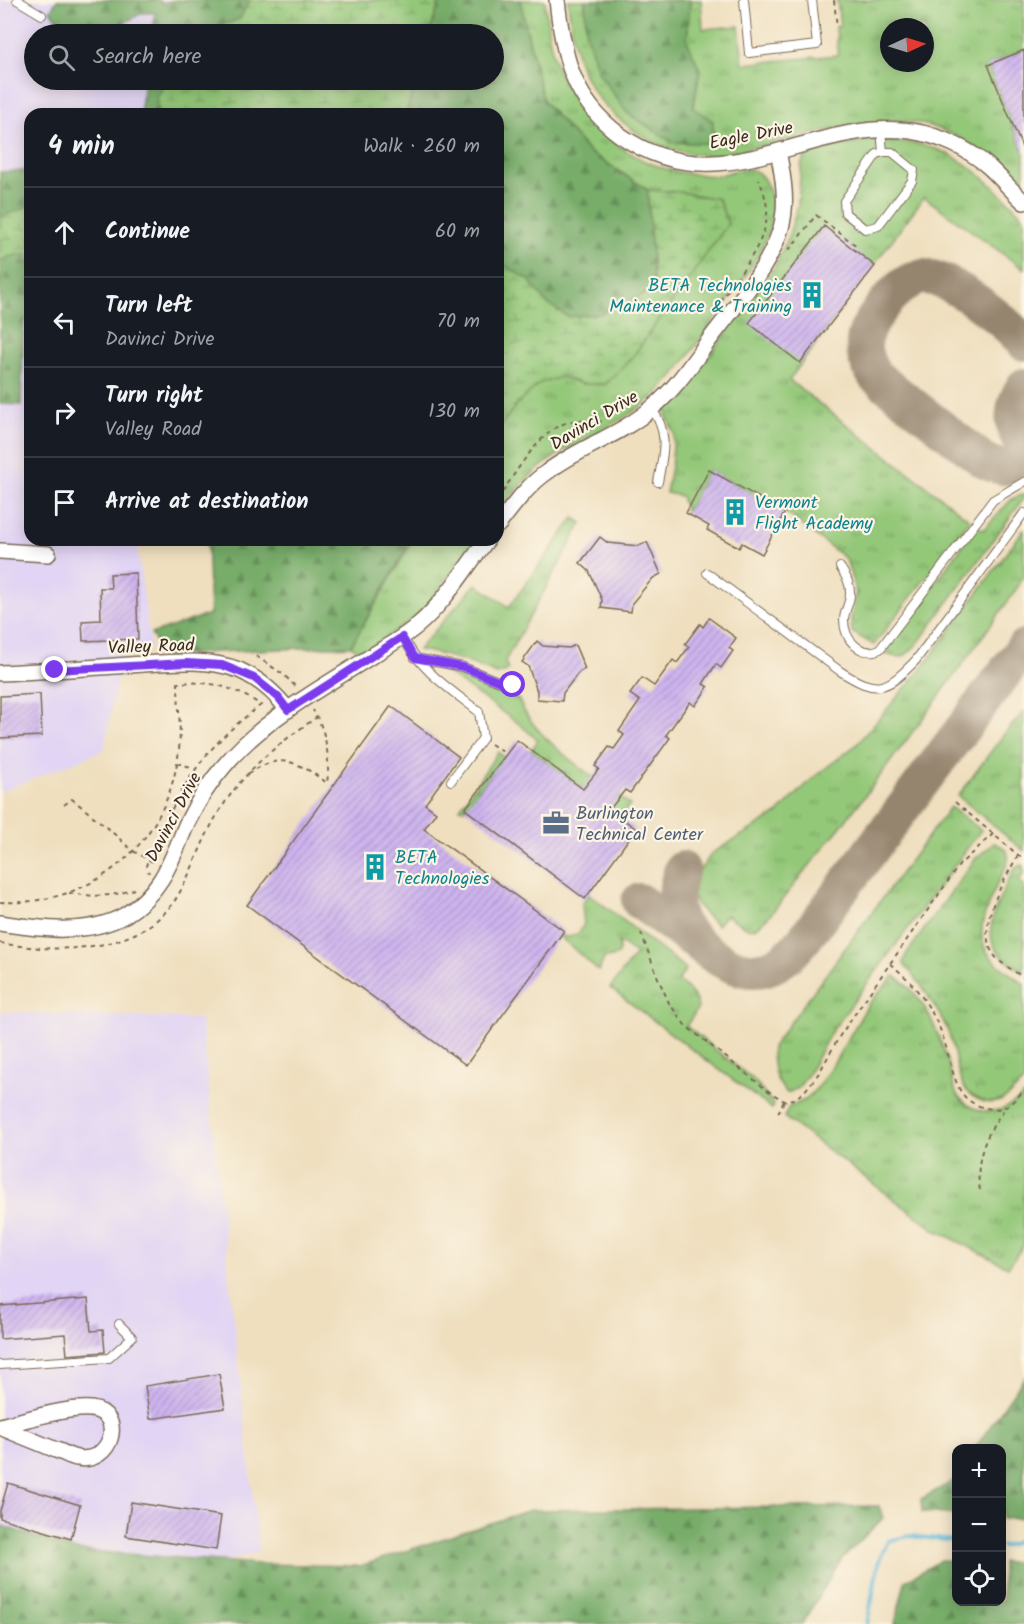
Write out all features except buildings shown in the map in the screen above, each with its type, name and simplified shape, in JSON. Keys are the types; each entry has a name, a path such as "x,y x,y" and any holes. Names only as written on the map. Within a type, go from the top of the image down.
{"street":[{"name":"Eagle Drive","path":"557,0 560,36 574,82 596,113 627,140 652,154 696,164 735,161 849,134 881,130 926,134 959,147 987,165 1024,202"},
{"name":"Davinci Drive","path":"504,518 529,487 547,471 652,409 684,375 751,284 776,242 784,206 784,187 778,151"},
{"name":"Davinci Drive","path":"0,923 60,928 97,926 111,922 147,899 168,869 188,821 218,774 238,751 288,710 417,626 437,606 482,546"},
{"path":"0,552 48,554"},
{"name":"Valley Road","path":"0,673 158,664 213,664 238,670 254,678 278,697 288,710"},
{"path":"77,1409 94,1409 106,1416 111,1426 111,1438 105,1450 99,1454 92,1458 78,1459 0,1427 77,1409"}],"lane":[{"path":"17,0 42,15"},
{"path":"744,0 749,53 817,45 812,0"},
{"path":"881,130 883,152"},
{"path":"883,152 892,152 914,170 912,181 878,225 866,229 845,213 844,201 878,154 883,152"},
{"path":"652,409 662,426 664,437 658,482"},
{"path":"840,567 848,580 850,592 849,604 843,617 845,630 853,645 866,652 880,649 993,500 1024,482"},
{"path":"707,573 860,684 881,686 900,676 916,660 1024,513"},
{"path":"402,637 424,669 479,712 483,738 451,781"},
{"path":"415,658 463,667 513,685"},
{"path":"0,1365 109,1358 132,1337 119,1323"}],"path":[{"path":"834,0 837,27"},
{"path":"717,306 761,237 767,215 764,193 759,179"},
{"path":"761,237 790,249 816,215 858,247"},
{"path":"504,491 530,455 557,426 571,421 604,422 610,419"},
{"path":"244,777 259,766 275,761 288,761 302,765 327,783 329,767 317,717 306,699 284,675 256,656"},
{"path":"0,902 43,901 69,893 95,881 133,851 155,822 174,776 177,763 179,720 177,684 201,682 225,686 261,705 226,733 195,769 170,811 148,860 146,866 152,878"},
{"path":"0,943 51,948 102,945 134,934 153,922 181,891 216,816 244,777 277,745 317,717"},
{"path":"483,738 506,754"},
{"path":"177,763 195,769"},
{"path":"64,806 72,799 133,851 168,869"},
{"path":"955,802 1024,860"},
{"path":"162,808 170,811"},
{"path":"641,933 669,1003 685,1025 767,1090 784,1101 794,1099 804,1092 819,1073 839,1037 960,864 993,834"},
{"path":"1018,855 988,920 987,941 995,957 1024,978"},
{"path":"69,893 104,896 138,887"},
{"path":"890,963 904,974 939,1027 961,1093 979,1107 1007,1106"},
{"path":"980,1190 977,1174 979,1160 992,1127 1007,1106 1024,1090"},
{"path":"778,1113 784,1101"}],"shaded area":[{"path":"0,0 210,0 206,24 24,24 24,90 197,90 194,108 24,108 24,546 137,546 151,648 121,655 104,750 0,792"},
{"path":"0,1012 201,1019 259,1552 3,1624 0,1624"}],"green space":[{"path":"57,0 159,0 163,3 175,0 250,0 240,19 226,24 154,24 156,13 142,13 122,24 62,24 50,11"},
{"path":"250,0 440,0 432,24 226,24 240,19"},
{"path":"440,0 520,0 543,101 589,152 648,190 654,290 600,314 568,317 546,303 529,280 504,265 504,108 408,108 412,90 504,90 504,24 432,24"},
{"path":"520,0 545,0 550,43 557,67 580,107 611,140 629,153 670,170 716,176 741,169 755,171 762,176 769,189 772,205 771,221 766,238 748,272 665,385 633,412 548,462 532,474 504,505 504,421 517,404 541,382 563,377 582,384 606,384 633,356 728,224 718,199 680,192 648,190 589,152 543,101"},
{"path":"568,0 585,0 586,33 693,109 700,70 687,41 690,0 701,0 703,29 739,26 743,64 838,55 836,27 840,26 837,0 1024,0 1024,50 988,65 1024,153 1024,186 986,155 959,138 928,126 903,121 858,124 720,154 696,154 663,146 624,123 597,97 581,68 573,36"},
{"path":"585,0 690,0 687,41 700,70 693,108 713,121 714,144 672,142 627,113 598,72 586,33"},
{"path":"144,90 161,90 157,96 157,108 141,108"},
{"path":"161,90 412,90 408,108 157,108 157,96"},
{"path":"869,140 919,144 940,150 979,174 1024,217 1024,269 924,197 789,380 970,520 874,645 852,632 851,619 856,592 846,559 785,512 709,470 686,513 681,496 666,493 674,433 666,415 667,408 691,380 774,268 788,238 798,204 801,166 804,158 812,153"},
{"path":"24,170 24,323 21,405 0,404 0,172"},
{"path":"648,190 680,192 718,199 728,224 633,356 606,384 582,384 563,377 541,382 517,404 504,421 504,265 529,280 546,303 568,317 600,314 654,290"},
{"path":"24,208 24,255 15,255 0,261 0,217"},
{"path":"1024,494 1024,498 918,643 903,656 895,657 884,653 977,526 983,530 1012,499"},
{"path":"574,518 582,523 505,661 508,670 497,674 459,659 418,650 476,584 509,607"},
{"path":"1024,529 1024,577 861,801 770,915 757,927 749,929 726,915 717,925 699,907 690,884 712,853 777,814 814,777 856,745 924,666"},
{"path":"207,546 408,546 351,646 165,656 151,634 210,614"},
{"path":"409,546 472,546 422,611 410,621 362,653 351,646"},
{"path":"439,667 474,677 519,700 537,729 551,743 630,805 620,816 531,751 538,740 519,724"},
{"path":"1024,712 1024,851 958,796 1004,734"},
{"path":"498,752 504,757 465,809 460,808"},
{"path":"950,807 981,830 831,1032 807,1076 798,1088 787,1093 779,1083 775,1072 772,1047"},
{"path":"994,843 1006,850 1008,861 986,912 982,938 991,958 1024,984 1024,1081 1007,1097 989,1103 974,1097 964,1087 946,1027 923,988 904,965 904,960 976,858"},
{"path":"1023,865 1024,873 1019,881 1024,885 1024,973 998,952 991,933 995,912 1012,872"},
{"path":"589,894 686,969 678,981 691,992 698,1008 686,1026 755,1081 774,1105 772,1109 610,988 636,954 618,942 619,953 613,957 604,958 599,971 559,936 570,937 579,933 584,924 582,904"},
{"path":"894,976 914,993 929,1015 959,1097 975,1109 992,1111 1008,1106 1024,1095 1024,1245 1008,1267 934,1229 784,1117 789,1107 805,1100 817,1088 869,1003"},
{"path":"1024,1378 1024,1518 1006,1519 1006,1444 978,1444"},
{"path":"952,1482 952,1515 922,1512 921,1499"},
{"path":"879,1506 883,1518 841,1560 802,1624 0,1624 0,1525 74,1550 258,1564 360,1566 530,1510"},
{"path":"941,1560 952,1561 952,1606 1006,1606 1006,1562 1024,1562 1024,1624 895,1624 905,1581"}],"waterway":[{"path":"867,1624 879,1560 888,1541 909,1536 952,1541"},
{"path":"1006,1546 1024,1539"}],"taxiway":[{"path":"1024,343 978,302 949,285 925,277 908,282 890,297 870,324 865,336 864,347 867,362 875,376 983,460 1003,467 1024,467"},
{"path":"1024,386 1017,400 1014,416 1016,431 1024,445"},
{"path":"682,869 676,895 678,917 699,944 724,962 749,970 761,970 783,960 805,938 1024,647"},
{"path":"639,901 690,938"}],"place":[{"name":"BETA Technologies Maintenance & Training","path":"812,295"},
{"name":"Vermont Flight Academy","path":"735,512"},
{"name":"Burlington Technical Center","path":"556,823"},
{"name":"BETA Technologies","path":"375,867"}],"route":[{"path":"55,670 186,663 222,665 254,678 278,697 288,710 402,637 415,658 463,667 513,685"}]}
